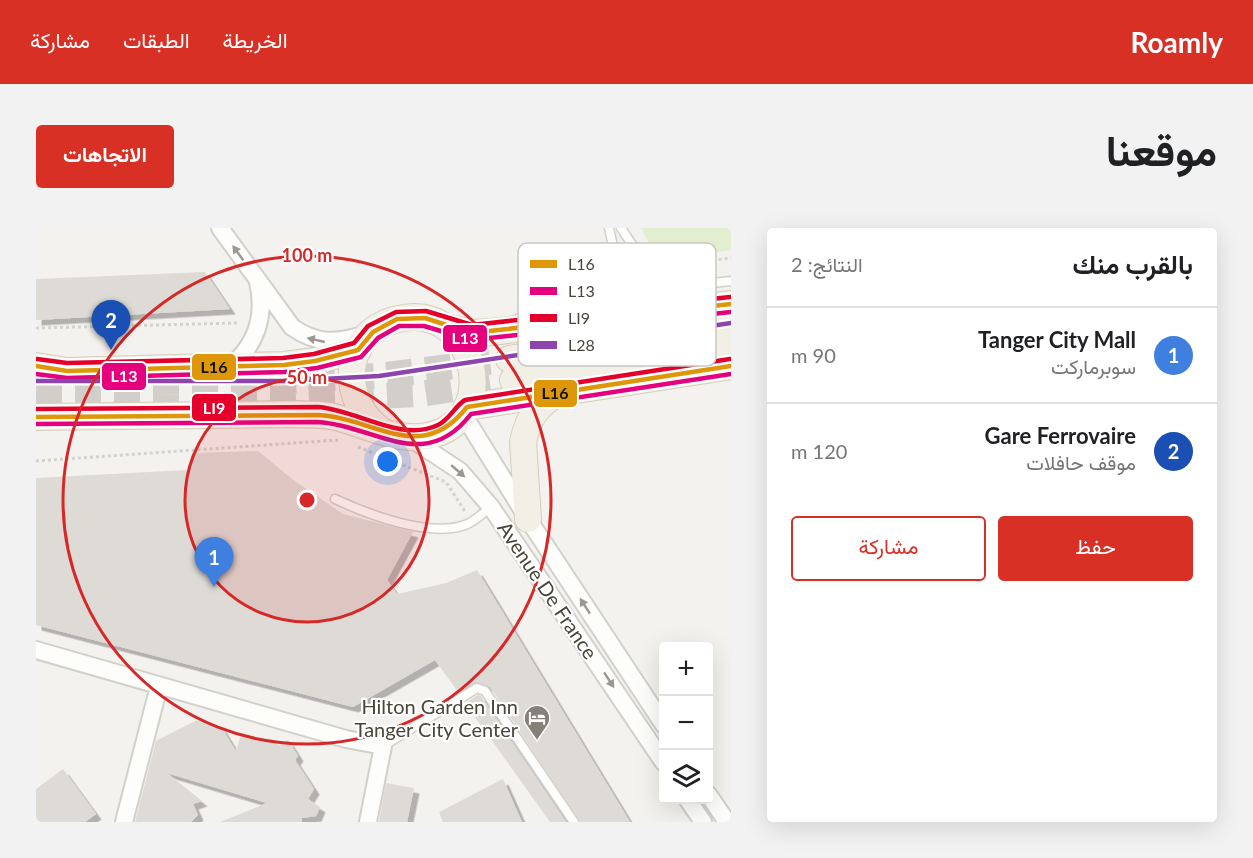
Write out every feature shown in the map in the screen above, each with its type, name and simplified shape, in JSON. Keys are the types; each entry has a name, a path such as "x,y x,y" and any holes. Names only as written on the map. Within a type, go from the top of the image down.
{"main road":[{"path":"716,306 731,304"},
{"path":"36,366 67,371 230,367 315,361 365,341 391,321 411,317 425,318 445,327 471,333 518,329"},
{"path":"716,327 731,324"},
{"path":"36,417 299,414 333,416 410,438 430,436 448,428 465,410 474,380 472,364 466,350 445,327"},
{"path":"365,341 351,374 355,400 362,414 382,431"},
{"path":"716,348 731,347"},
{"path":"526,366 511,369 541,366"},
{"path":"465,410 561,392 731,366"},
{"path":"528,519 523,442 525,429 535,409 561,392"}],"street":[{"path":"220,228 292,327 306,337 327,342 365,341"},
{"path":"230,367 247,350 258,329 261,295 257,278"},
{"name":"Avenue De France","path":"465,410 528,519 659,719"},
{"name":"Avenue De France","path":"410,438 460,471 491,507 659,757"},
{"path":"36,650 346,739 383,746 368,822"},
{"path":"124,822 159,686"},
{"path":"713,801 727,822"},
{"path":"691,804 703,822"}],"lane":[{"path":"609,228 612,243"},
{"path":"621,228 631,243"},
{"path":"716,283 731,281"},
{"path":"491,332 518,318"},
{"path":"334,500 386,520 443,528 463,526 491,507"},
{"path":"383,746 477,688 485,691 574,822"}],"path":[{"path":"716,260 731,258"},
{"path":"36,328 237,323"},
{"path":"36,461 345,440"},
{"path":"353,444 446,482 472,522"}],"green space":[{"path":"641,228 731,228 731,250 716,252 716,243 649,243"}],"building":[{"path":"205,272 230,309 36,320 36,279"},
{"path":"258,451 292,479 343,514 413,532 387,580 397,594 446,583 477,570 630,822 580,822 490,687 476,682 458,692 435,660 353,707 36,625 36,478 187,470 192,453"},
{"path":"478,695 481,696 566,822 550,822 465,703"},
{"path":"197,720 221,727 236,751 241,735 272,739 279,745 288,740 298,756 295,760 314,789 308,799 320,807 316,816 302,818 302,822 220,822 267,803 167,773 202,801 193,804 198,815 191,822 135,822 156,741"},
{"path":"63,769 96,814 85,822 36,822 36,789"},
{"path":"503,779 522,822 443,822 439,812"},
{"path":"386,783 414,788 407,822 379,822"}],"tunnel":[{"path":"153,382 285,381 379,376 509,359"},
{"path":"36,398 287,400 420,394 513,380"}],"transit line":[{"name":"LI9","path":"716,299 730,297"},
{"name":"L16","path":"716,306 731,304"},
{"name":"LI9","path":"37,359 67,363 283,358 314,354 354,343 368,326 396,312 426,311 472,325 518,320"},
{"name":"L13","path":"716,314 731,312"},
{"name":"L16","path":"36,366 67,371 284,365 315,361 358,350 373,332 397,319 425,318 471,333 518,328"},
{"name":"L28","path":"716,325 731,323"},
{"name":"L13","path":"36,374 67,378 285,372 317,368 361,357 378,338 399,326 424,326 471,340 518,335"},
{"name":"L28","path":"36,381 285,381 379,376 518,355"},
{"name":"LI9","path":"716,361 730,359"},
{"name":"LI9","path":"36,409 318,407 409,430 438,425 465,400 685,366"},
{"name":"L16","path":"36,417 318,415 339,418 397,434 415,436 432,434 450,424 467,407 731,366"},
{"name":"L13","path":"36,424 317,422 338,425 398,442 417,444 435,441 453,432 471,414 731,374"}],"place":[{"name":"Gare Ferrovaire","path":"111,350"},
{"name":"Tanger City Mall","path":"214,587"},
{"name":"Hilton Garden Inn Tanger City Center","path":"537,741"}]}
